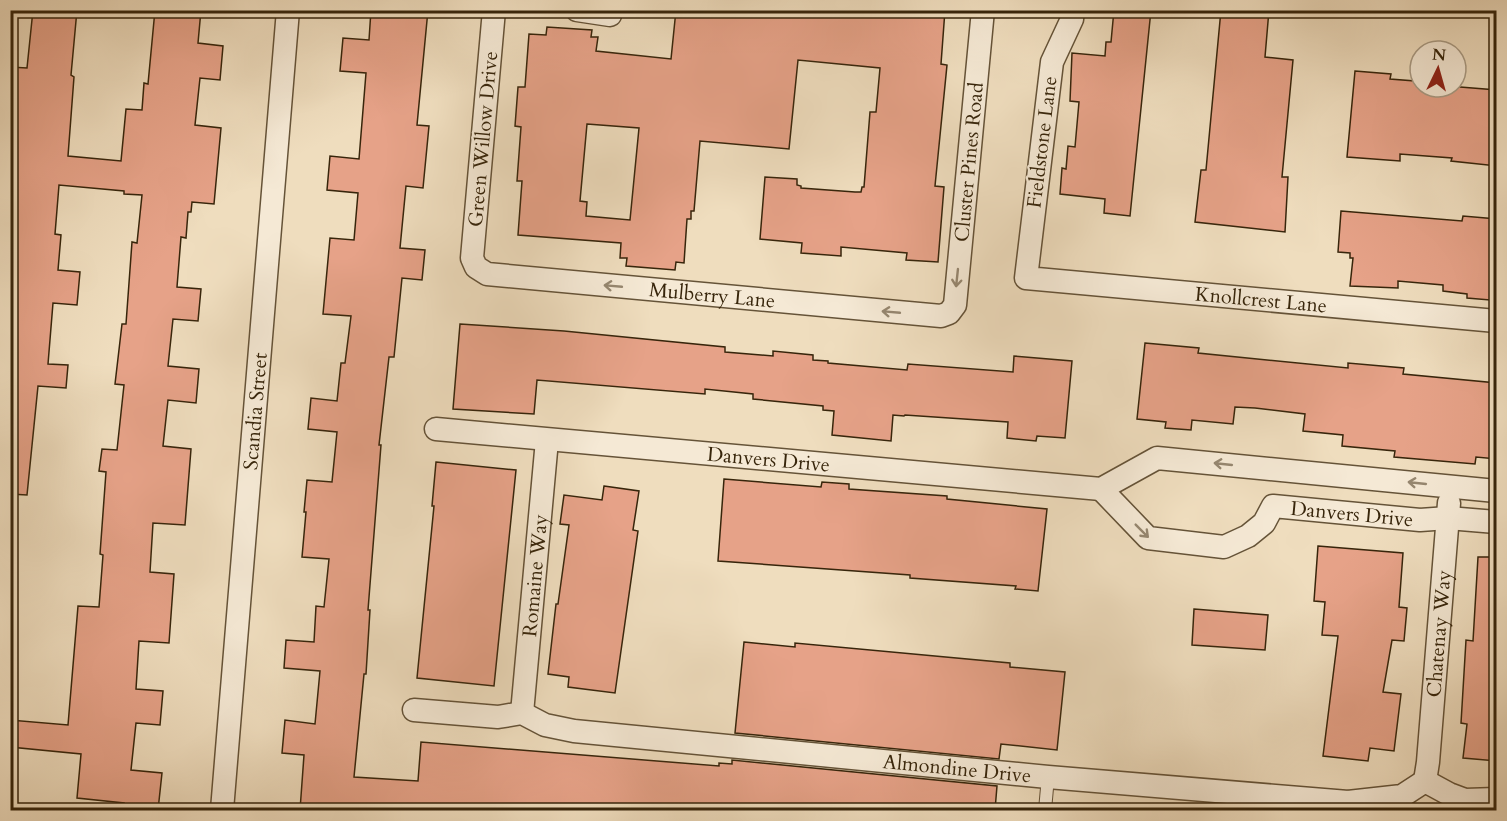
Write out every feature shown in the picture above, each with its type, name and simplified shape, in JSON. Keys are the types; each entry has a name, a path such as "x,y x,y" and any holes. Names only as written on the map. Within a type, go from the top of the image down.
{"street":[{"name":"Scandia Street","path":"222,810 288,10"},
{"name":"Green Willow Drive","path":"476,267 472,258 494,10"},
{"path":"577,10 610,15"},
{"name":"Cluster Pines Road","path":"948,313 955,305 984,10"},
{"name":"Fieldstone Lane","path":"1026,278 1052,62 1072,19 1073,10"},
{"name":"Mulberry Lane","path":"476,267 487,274 941,316 948,313"},
{"name":"Knollcrest Lane","path":"1026,278 1497,321"},
{"name":"Danvers Drive","path":"436,429 1101,489 1157,458 1497,491"},
{"name":"Romaine Way","path":"522,713 547,440"},
{"path":"1273,506 1276,469"},
{"name":"Chatenay Way","path":"1425,781 1450,487"},
{"name":"Danvers Drive","path":"1101,489 1148,538 1224,547 1248,536 1264,523 1273,506 1420,520 1448,518 1497,522"},
{"path":"414,710 498,717 522,713"},
{"name":"Almondine Drive","path":"522,713 545,725 574,731 1048,777 1348,802 1402,796 1425,781"},
{"path":"1425,781 1465,800 1497,798"}],"lane":[{"path":"1045,810 1048,777"}],"building":[{"path":"33,10 77,10 71,75 74,77 68,156 121,161 126,109 142,110 144,83 148,84 155,10 201,10 198,43 223,46 220,80 200,78 195,125 221,128 214,204 192,202 191,212 188,212 186,238 181,237 177,287 201,289 198,321 173,319 168,366 199,369 196,403 168,400 163,446 191,449 185,525 153,523 150,572 174,574 169,643 139,641 136,689 163,691 160,725 136,723 131,770 162,773 158,810 123,810 124,803 77,798 81,754 10,747 10,720 68,725 78,606 99,607 106,472 99,471 102,449 117,450 124,385 115,384 122,324 126,324 132,242 137,243 142,195 124,194 124,191 59,185 55,234 61,235 58,270 80,272 77,305 53,303 48,364 68,365 66,388 38,386 27,495 10,494 10,272 14,221 10,221 10,67 27,68"},
{"path":"371,10 428,10 417,125 429,126 423,188 406,186 400,248 425,250 422,280 402,278 394,357 389,357 379,445 381,445 368,610 370,610 366,674 364,674 354,777 418,781 421,742 719,766 719,763 732,764 732,760 997,786 995,810 300,810 304,755 282,753 285,720 315,724 320,671 284,668 286,640 314,642 316,606 324,607 329,559 302,557 306,512 304,512 307,480 332,482 337,432 308,429 311,398 337,401 341,363 345,363 351,316 323,314 330,238 354,240 358,193 327,190 330,156 359,159 366,73 340,71 343,38 369,40"},
{"path":"676,10 945,10 941,64 947,65 935,186 944,187 938,262 906,260 907,253 841,247 841,256 801,253 802,243 760,239 765,177 797,179 797,185 801,188 861,192 864,187 870,112 876,112 880,68 798,60 789,149 700,141 694,211 691,211 691,219 687,219 684,263 676,262 675,270 626,266 627,258 620,258 621,243 518,235 522,181 517,181 521,127 515,126 518,87 525,87 529,34 546,35 547,27 592,30 591,37 598,37 596,51 671,59","holes":["587,124 639,128 630,220 586,216 587,202 580,201"]},
{"path":"1114,10 1151,10 1130,216 1104,213 1105,199 1060,194 1062,168 1066,169 1068,146 1075,147 1079,102 1070,101 1072,53 1105,56 1106,42 1111,42"},
{"path":"1221,10 1269,10 1265,57 1293,60 1282,177 1288,177 1285,232 1195,222 1201,170 1206,170"},
{"path":"1355,71 1391,74 1390,79 1408,80 1408,99 1468,99 1468,88 1497,90 1497,166 1451,161 1452,158 1400,154 1400,161 1347,157"},
{"path":"1341,211 1462,221 1463,216 1497,219 1497,253 1495,253 1490,300 1467,298 1467,294 1443,291 1443,285 1398,281 1398,288 1350,286 1353,258 1350,258 1350,253 1338,252"},
{"path":"460,324 564,331 725,347 725,352 773,356 773,351 813,355 813,360 828,361 828,363 907,370 908,364 1013,372 1014,356 1072,361 1065,438 1037,436 1036,441 1007,438 1008,422 905,415 893,415 891,441 832,435 834,411 823,410 823,406 753,399 753,394 705,389 705,394 537,380 534,414 453,409"},
{"path":"1145,343 1199,348 1198,353 1348,368 1348,363 1404,368 1403,374 1497,383 1497,459 1476,457 1475,464 1394,457 1395,451 1342,446 1343,435 1303,431 1305,414 1255,408 1235,407 1233,424 1192,420 1191,430 1165,428 1166,422 1137,419"},
{"path":"436,462 516,470 494,686 417,678 434,506 432,506"},
{"path":"724,479 821,487 822,482 849,484 849,489 947,496 947,499 1047,509 1038,591 1015,589 1016,586 910,578 910,575 718,561"},
{"path":"604,486 639,491 633,530 638,531 615,693 568,687 569,677 548,674 556,604 558,604 569,525 560,524 564,495 602,500"},
{"path":"1318,546 1403,553 1399,607 1407,608 1404,641 1392,640 1383,692 1401,694 1394,751 1370,748 1368,761 1323,756 1338,636 1322,635 1325,602 1314,601"},
{"path":"1478,557 1497,557 1497,761 1463,758 1467,724 1461,723 1466,640 1473,641"},
{"path":"1194,609 1268,615 1265,650 1192,645"},
{"path":"744,642 795,647 795,643 1010,663 1010,667 1065,672 1057,750 1001,744 999,759 735,733"}]}
